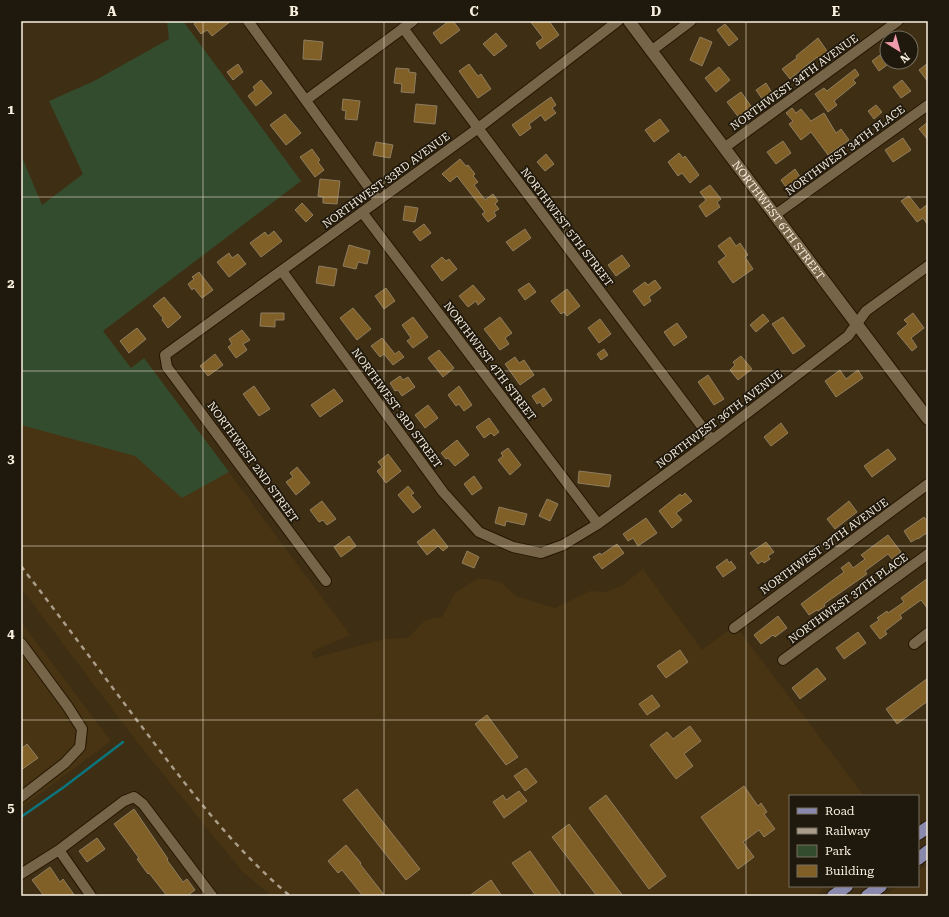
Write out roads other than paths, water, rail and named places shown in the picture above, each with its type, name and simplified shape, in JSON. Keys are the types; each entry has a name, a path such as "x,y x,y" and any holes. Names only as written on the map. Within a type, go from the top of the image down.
{"main road":[{"name":"NORTHWEST 6TH STREET","path":"629,21 928,419"},
{"path":"919,833 928,827"},
{"path":"919,857 928,851"},
{"path":"833,896 846,887"},
{"path":"867,896 880,887"}],"street":[{"path":"248,21 378,200"},
{"path":"306,100 413,21"},
{"name":"NORTHWEST 33RD AVENUE","path":"165,355 477,129 618,21"},
{"path":"651,51 691,21"},
{"name":"NORTHWEST 34TH AVENUE","path":"724,148 898,21"},
{"name":"NORTHWEST 5TH STREET","path":"403,28 477,129 712,440"},
{"name":"NORTHWEST 34TH PLACE","path":"775,215 928,105"},
{"name":"NORTHWEST 4TH STREET","path":"362,212 598,524"},
{"name":"NORTHWEST 36TH AVENUE","path":"506,544 541,553 563,545 598,524 712,440 848,336 866,310 928,266"},
{"name":"NORTHWEST 3RD STREET","path":"282,271 443,492 480,532 506,544"},
{"name":"NORTHWEST 2ND STREET","path":"165,355 167,367 326,581"},
{"name":"NORTHWEST 37TH AVENUE","path":"734,628 928,484"},
{"name":"NORTHWEST 37TH PLACE","path":"783,660 928,554"},
{"path":"914,644 928,633"},
{"path":"21,643 68,707 82,729 80,747 65,763 21,797"},
{"path":"21,874 59,850 124,801 134,797 143,804 212,896"},
{"path":"59,850 91,896"}],"waterway":[{"path":"21,817 64,787 123,742"}],"railway":[{"path":"21,566 191,791 228,835 268,877 290,896"}]}
